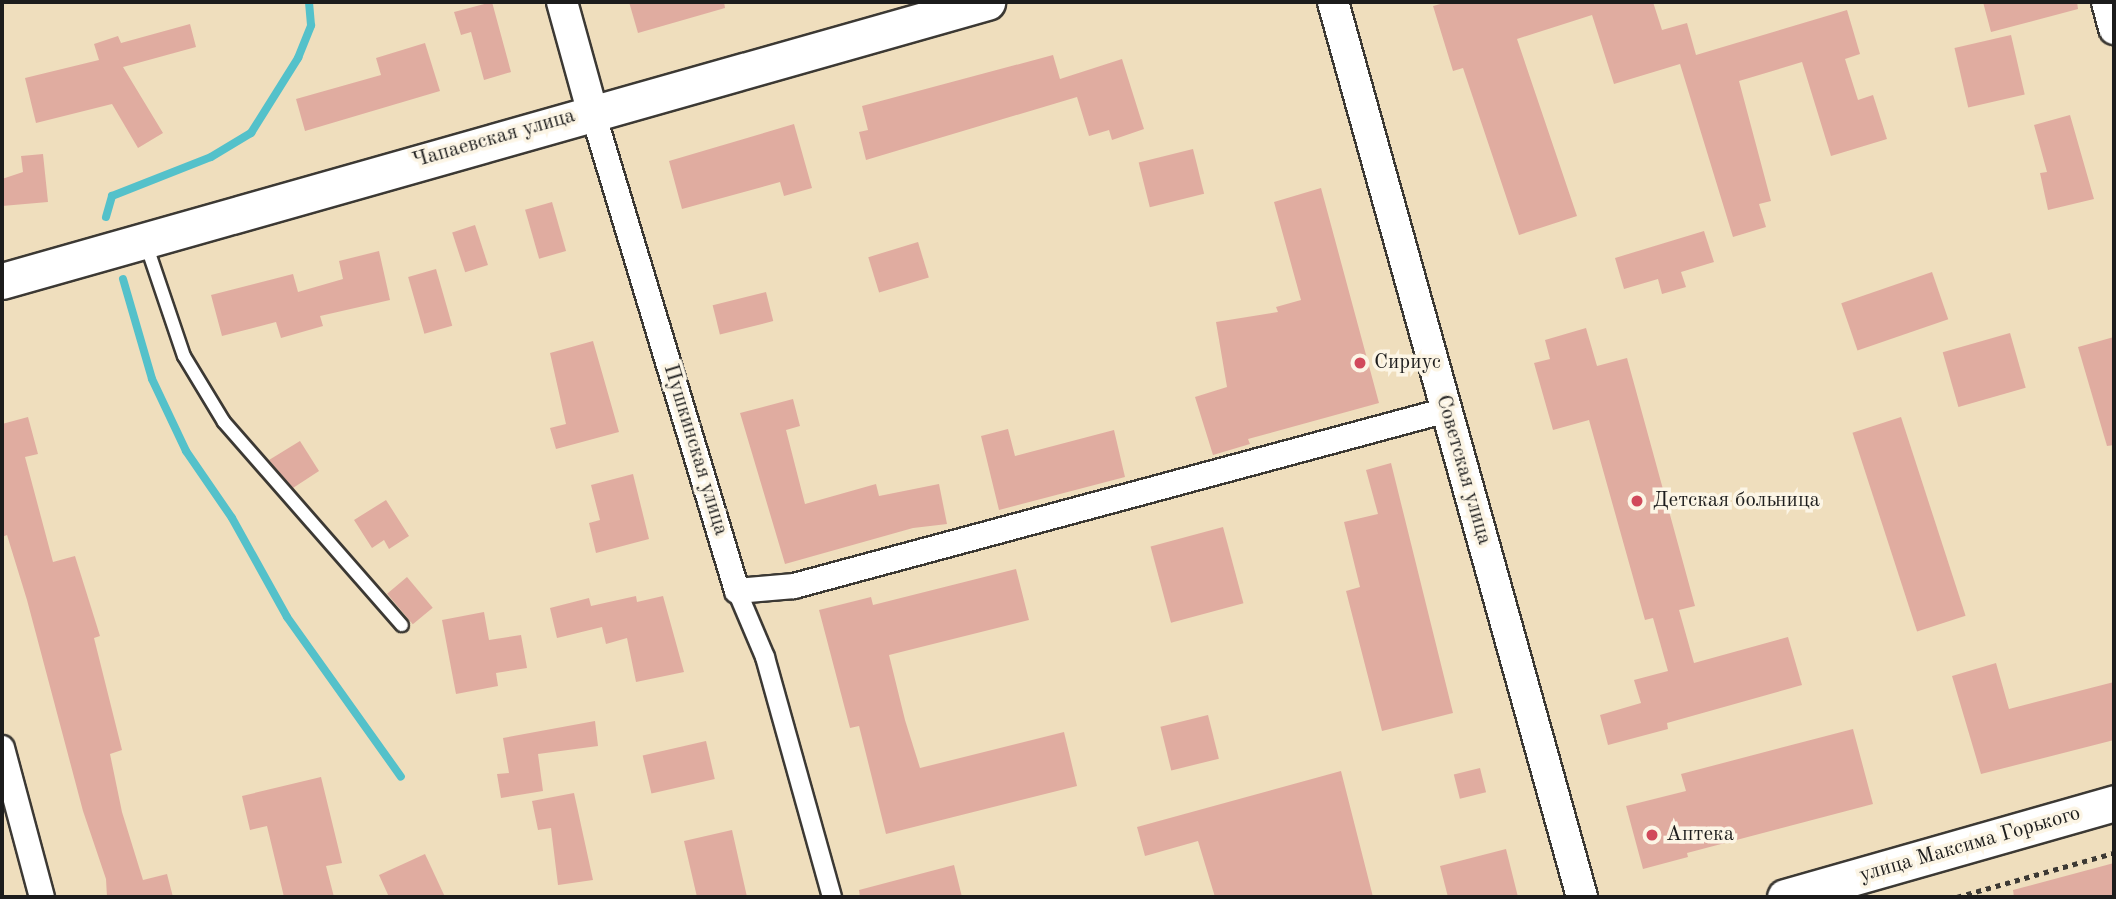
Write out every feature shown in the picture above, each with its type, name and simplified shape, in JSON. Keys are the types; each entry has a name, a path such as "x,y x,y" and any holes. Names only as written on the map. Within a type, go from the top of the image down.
{"main road":[{"name":"Чапаевская улица","path":"2,281 592,110 987,2"},
{"name":"улица Максима Горького","path":"1785,897 2114,803"}],"street":[{"name":"Пушкинская улица","path":"562,2 737,591 765,657 832,897"},
{"name":"Советская улица","path":"1333,2 1582,897"},
{"path":"737,591 794,586 1447,410"},
{"path":"2,748 42,897"}],"lane":[{"path":"145,240 184,356 224,422 402,625"}],"path":[{"path":"1957,897 2114,853"}],"building":[{"path":"492,2 511,72 484,80 471,32 461,35 454,12"},
{"path":"629,2 724,2 725,8 638,33"},
{"path":"1448,2 1653,2 1662,30 1687,23 1696,55 1847,10 1860,54 1845,59 1858,100 1873,95 1887,139 1831,156 1802,62 1739,81 1771,201 1759,204 1766,227 1733,237 1680,64 1614,84 1592,15 1517,39 1577,216 1519,235 1463,68 1453,71 1433,6"},
{"path":"1983,2 2077,2 2078,9 1991,32"},
{"path":"190,24 196,47 123,67 163,133 138,148 112,104 36,123 25,78 99,60 94,44 118,36 121,43"},
{"path":"2011,35 2025,94 1968,107 1954,48"},
{"path":"425,43 440,91 305,131 296,99 381,75 376,58"},
{"path":"1053,55 1060,79 1122,59 1144,129 1112,140 1109,130 1089,136 1077,97 866,160 859,132 868,130 862,106"},
{"path":"2070,115 2094,199 2048,210 2040,173 2047,172 2034,125"},
{"path":"794,124 812,188 784,196 780,182 682,209 669,161"},
{"path":"1193,149 1204,194 1150,207 1139,163"},
{"path":"43,154 48,202 2,206 2,179 23,172 21,156"},
{"path":"1321,188 1379,403 1248,439 1250,444 1213,455 1195,397 1227,387 1216,322 1278,312 1276,307 1301,300 1274,202"},
{"path":"552,202 566,251 539,259 525,210"},
{"path":"475,225 488,265 465,272 452,232"},
{"path":"1704,231 1714,262 1681,272 1686,287 1662,294 1658,279 1624,289 1615,258"},
{"path":"918,242 929,277 879,293 868,257"},
{"path":"379,251 390,300 320,316 323,326 281,338 276,322 222,336 211,295 293,274 298,292 343,279 339,261"},
{"path":"436,269 452,326 424,334 408,277"},
{"path":"1932,272 1948,319 1858,351 1841,303"},
{"path":"766,292 773,321 720,334 713,305"},
{"path":"1586,328 1597,366 1627,358 1695,606 1679,610 1694,663 1788,637 1802,685 1667,723 1668,729 1608,745 1600,715 1641,703 1634,680 1668,671 1653,618 1645,620 1589,420 1553,430 1534,363 1550,359 1545,340"},
{"path":"2010,333 2026,388 1958,407 1943,352"},
{"path":"2114,337 2114,445 2107,446 2078,347"},
{"path":"593,341 619,432 556,449 550,428 566,424 550,353"},
{"path":"793,399 800,426 786,430 805,504 876,484 879,496 939,484 947,524 913,528 785,564 740,413"},
{"path":"28,417 38,454 25,457 53,562 75,556 100,636 94,638 122,750 110,754 122,812 143,880 167,874 173,897 107,897 106,879 83,811 27,600 7,535 2,537 2,424"},
{"path":"1901,417 1966,616 1917,632 1852,433"},
{"path":"1008,429 1015,456 1114,430 1125,477 999,510 981,436"},
{"path":"300,441 319,471 293,488 269,460"},
{"path":"1391,463 1453,713 1382,731 1346,591 1360,587 1344,522 1378,514 1366,470"},
{"path":"633,474 649,539 596,553 589,523 600,520 591,485"},
{"path":"386,500 409,536 389,549 384,540 372,548 354,520"},
{"path":"1223,527 1243,603 1171,623 1151,546"},
{"path":"1016,569 1029,620 889,655 905,720 920,768 1064,732 1077,786 886,834 859,726 850,728 819,610 871,597 873,605"},
{"path":"407,577 433,608 413,624 387,594"},
{"path":"636,596 637,602 663,596 684,672 636,682 627,638 606,644 602,627 557,638 550,608 589,598 591,606"},
{"path":"484,612 489,640 521,635 527,668 496,673 498,686 456,694 442,620"},
{"path":"1996,663 2009,709 2114,682 2114,740 1981,774 1952,676"},
{"path":"1208,715 1219,759 1171,771 1160,727"},
{"path":"595,721 598,746 538,754 543,791 501,798 497,774 509,773 503,738"},
{"path":"1853,729 1873,804 1687,853 1688,857 1643,869 1626,806 1686,791 1681,774"},
{"path":"706,741 715,779 651,794 643,756"},
{"path":"1480,768 1486,792 1460,799 1454,775"},
{"path":"1341,771 1373,897 1215,897 1198,841 1145,856 1137,827"},
{"path":"321,777 342,863 326,866 334,897 284,897 267,826 250,830 242,796"},
{"path":"574,793 593,880 558,885 551,828 538,830 532,801"},
{"path":"732,830 747,897 697,897 684,841"},
{"path":"1506,849 1518,897 1448,897 1440,866"},
{"path":"425,854 445,897 389,897 379,875"},
{"path":"2114,863 2114,897 2014,897 2013,890"},
{"path":"954,865 962,897 860,897 859,890"}],"waterway":[{"path":"106,217 112,196 211,157 251,133 298,58 311,25 309,2"},
{"path":"123,279 152,379 186,451 232,518 287,617 401,777"}],"place":[{"name":"Сириус","path":"1360,363"},
{"name":"Детская больница","path":"1637,501"},
{"name":"Аптека","path":"1652,835"}]}
